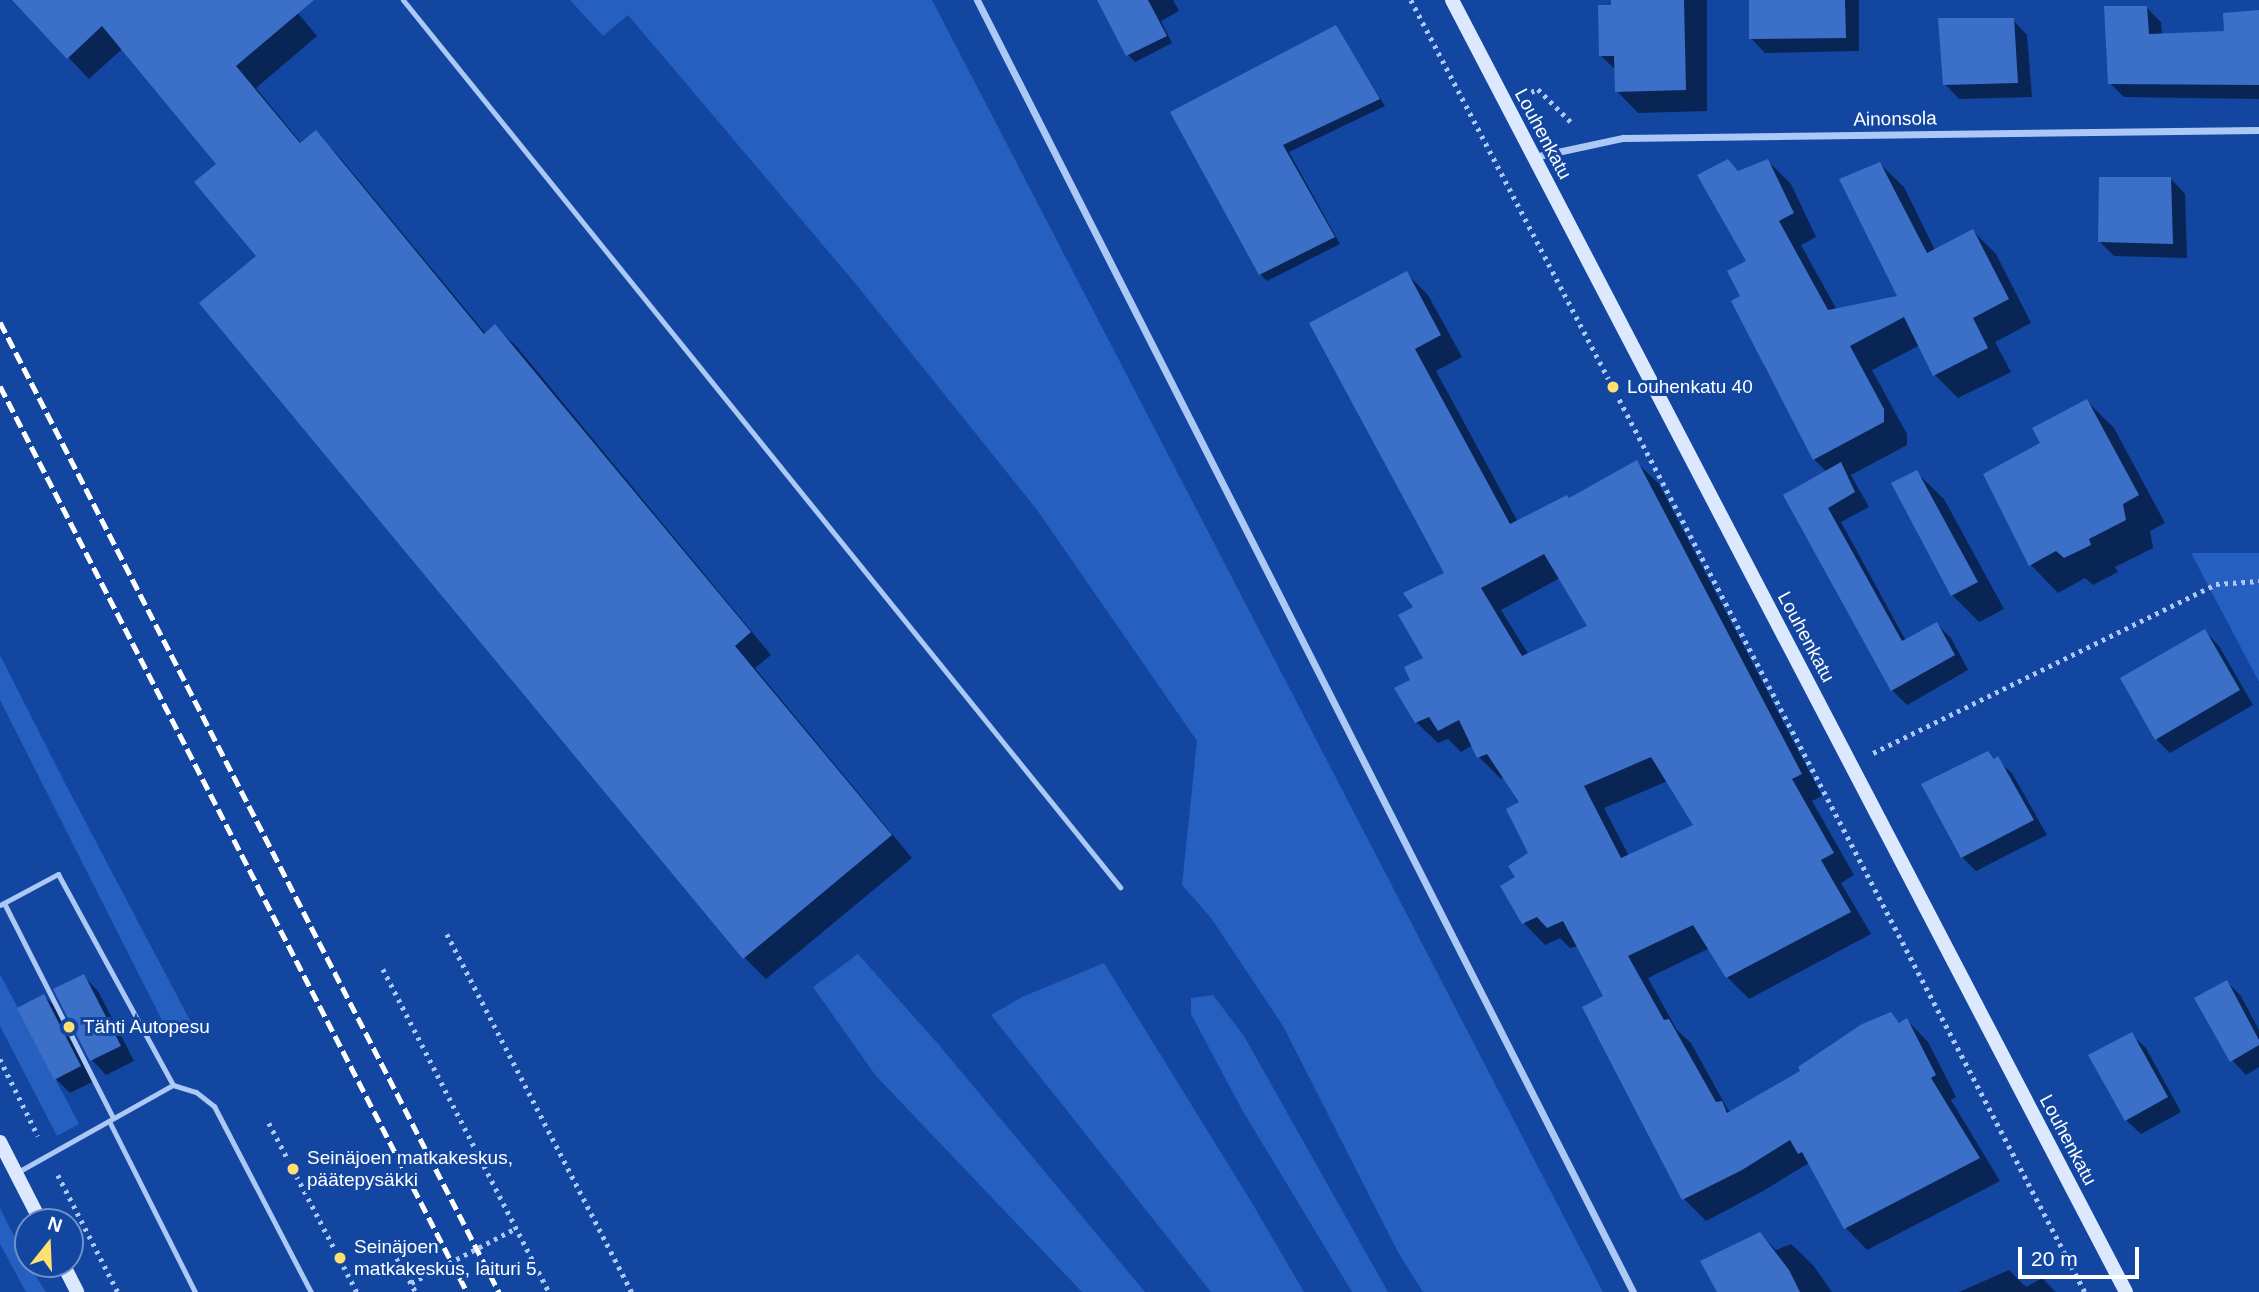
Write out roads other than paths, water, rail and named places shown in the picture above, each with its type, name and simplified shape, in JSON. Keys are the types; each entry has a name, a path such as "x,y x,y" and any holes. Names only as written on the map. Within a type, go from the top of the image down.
{"street":[{"path":"977,0 1633,1292"},
{"name":"Louhenkatu","path":"1452,0 2126,1292"},
{"name":"Ainonsola","path":"1534,157 1623,138 2259,130"},
{"path":"0,1142 34,1208"}],"lane":[{"path":"403,0 1120,887"},
{"path":"195,1292 2,904 58,874 173,1085 196,1092 214,1106 311,1292"},
{"path":"16,1173 173,1085"}],"railway":[{"path":"0,322 499,1292"},
{"path":"0,386 467,1292"}],"place":[{"name":"Louhenkatu 40","path":"1613,387"},
{"name":"Tähti Autopesu","path":"69,1027"},
{"name":"Seinäjoen matkakeskus, päätepysäkki","path":"293,1169"},
{"name":"Seinäjoen matkakeskus, laituri 5","path":"340,1258"}]}
